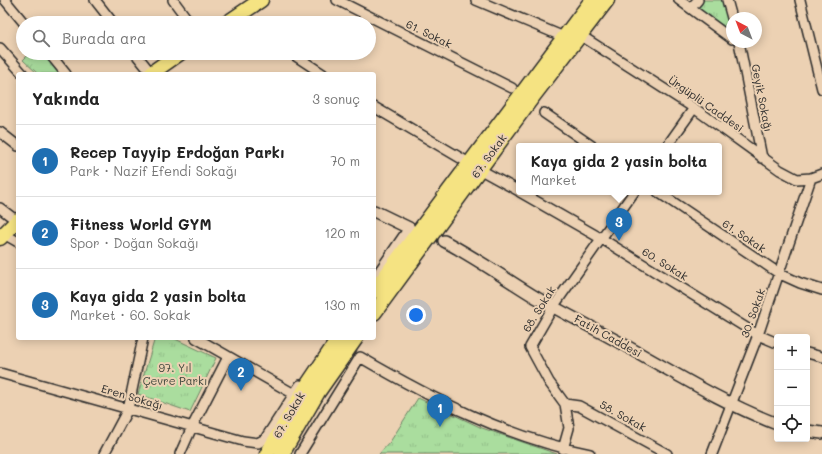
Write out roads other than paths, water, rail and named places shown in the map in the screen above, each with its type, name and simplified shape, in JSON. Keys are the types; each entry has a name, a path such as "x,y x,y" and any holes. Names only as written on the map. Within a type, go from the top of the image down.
{"main road":[{"name":"67. Sokak","path":"376,310 474,166 564,37 592,0"},
{"name":"67. Sokak","path":"376,288 607,0"},
{"path":"242,16 259,1"},
{"path":"153,72 170,60"},
{"path":"2,236 16,222"},
{"name":"67. Sokak","path":"282,454 313,388 338,340"},
{"name":"67. Sokak","path":"263,448 354,340"}],"street":[{"path":"5,0 18,16"},
{"path":"95,0 107,16"},
{"path":"173,0 185,16"},
{"name":"61. Sokak","path":"337,0 369,16"},
{"path":"476,0 564,37"},
{"path":"679,0 726,34"},
{"path":"691,8 698,0"},
{"path":"727,0 730,12"},
{"path":"800,0 822,89"},
{"name":"61. Sokak","path":"376,20 512,88"},
{"name":"Ürgüplü Caddesi","path":"580,35 694,108 762,158 797,179 811,178 822,174"},
{"path":"0,48 21,72"},
{"name":"Geyik Sokağı","path":"737,48 762,158"},
{"path":"55,60 64,72"},
{"path":"140,60 149,72"},
{"path":"302,60 320,72"},
{"name":"60. Sokak","path":"376,108 516,190"},
{"path":"669,143 694,108"},
{"path":"544,113 588,143"},
{"path":"0,132 16,144"},
{"name":"30. Sokak","path":"712,454 732,405 780,274 811,178"},
{"name":"60. Sokak","path":"525,195 602,239 758,335 774,342"},
{"name":"68. Sokak","path":"563,449 569,428 565,404 549,382 530,347 553,307 632,195"},
{"name":"61. Sokak","path":"662,195 780,274 800,283 822,290"},
{"path":"0,208 16,219"},
{"path":"376,212 409,228 376,276"},
{"path":"2,236 16,241"},
{"name":"Fatih Caddesi","path":"444,241 473,256 553,307 732,405 774,423"},
{"path":"104,454 128,409 143,340"},
{"path":"199,340 294,394"},
{"name":"67. Sokak","path":"263,448 265,439 332,340"},
{"path":"810,354 822,357"},
{"path":"180,454 192,426 228,357"},
{"path":"300,454 360,357 475,417 563,449 590,454"},
{"name":"Eren Sokağı","path":"0,373 192,426 263,448"},
{"name":"58. Sokak","path":"565,404 579,406 667,454"},
{"path":"810,431 822,433"}],"place":[{"name":"Kaya gida 2 yasin bolta","path":"619,241"},
{"name":"Fitness World GYM","path":"241,391"},
{"name":"Recep Tayyip Erdoğan Parkı","path":"440,427"}],"park label":[{"name":"97. Yıl Çevre Parkı","path":"175,374"}]}
